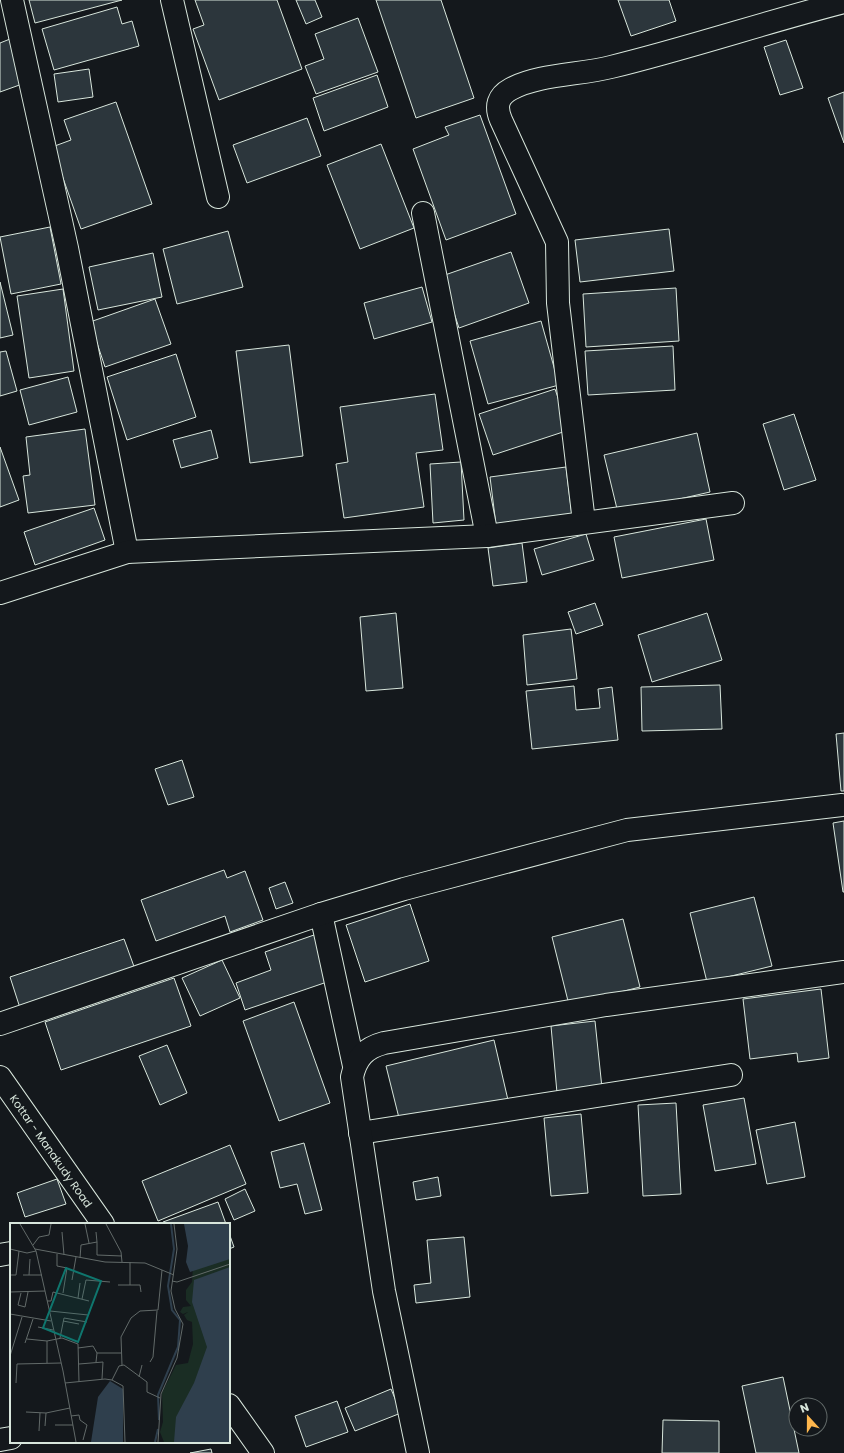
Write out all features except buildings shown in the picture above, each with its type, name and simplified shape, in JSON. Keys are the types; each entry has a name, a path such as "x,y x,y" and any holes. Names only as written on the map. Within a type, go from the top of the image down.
{"street":[{"path":"12,0 67,248 127,552"},
{"path":"172,0 218,196"},
{"path":"584,522 558,303 557,242 500,120 498,109 499,101 504,94 524,83 609,68 844,2"},
{"path":"422,213 487,536"},
{"path":"0,593 127,552 487,536 733,503"},
{"path":"0,1024 321,914 404,889 627,830 842,805"},
{"path":"321,914 354,1066"},
{"path":"418,1453 384,1291 360,1133 352,1077 354,1066 358,1058 367,1050 384,1043 606,1005 844,972"},
{"path":"360,1133 731,1075"},
{"name":"Kottar - Manakudy Road","path":"0,1077 102,1223"},
{"path":"0,1255 10,1253"},
{"path":"230,1407 263,1453"},
{"path":"0,1440 10,1438"}]}
